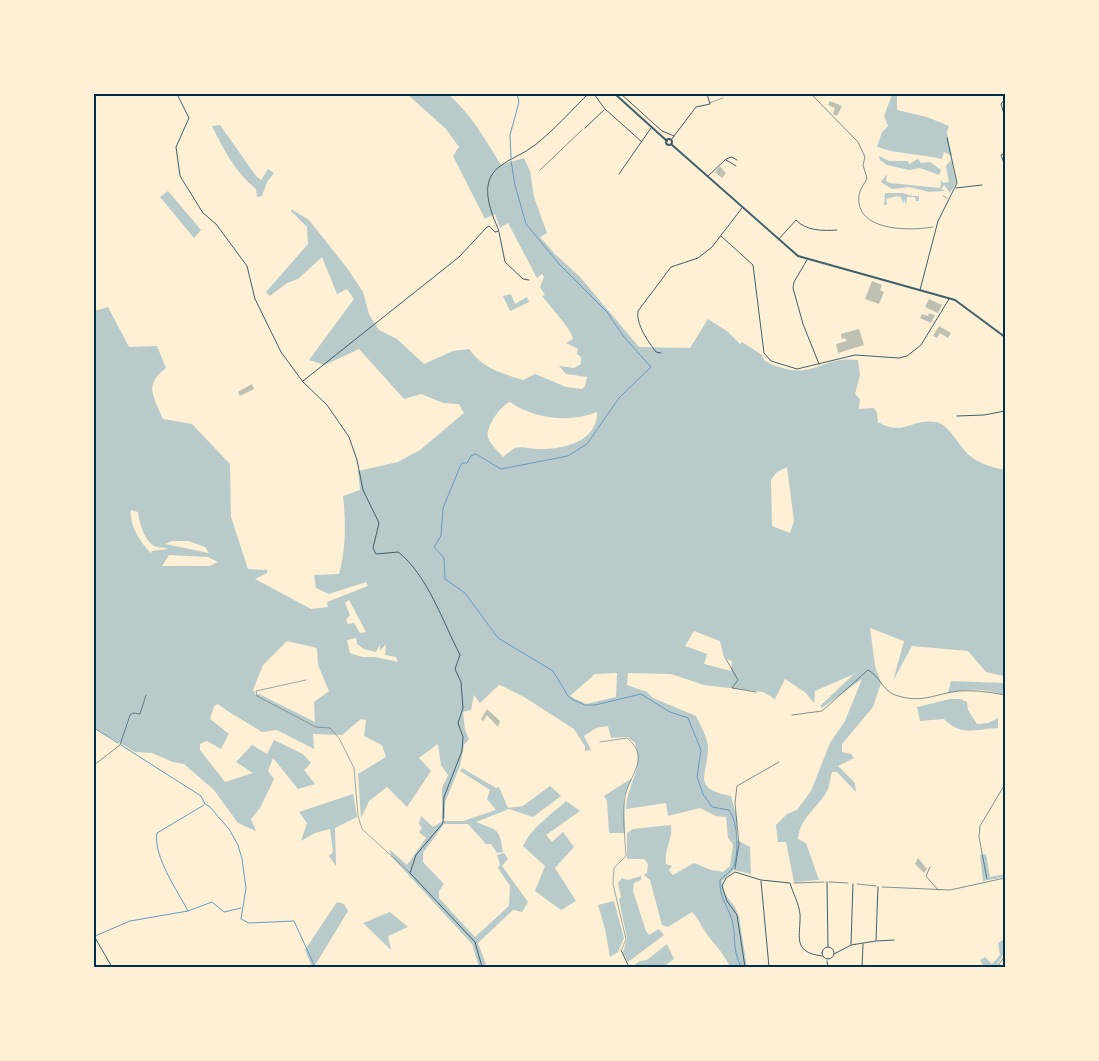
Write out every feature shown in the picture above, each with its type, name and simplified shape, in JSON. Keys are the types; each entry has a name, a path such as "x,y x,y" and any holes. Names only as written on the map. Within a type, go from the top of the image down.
{"street":[{"path":"176,94 189,118 176,147 180,176 204,213 216,224 246,266 255,299 281,352 303,382 327,405 354,448 362,490 379,523 373,548 376,554 398,552 408,559 433,601 460,655 456,668 461,682 463,708 458,723 463,737 462,751 444,797 443,823 416,855 410,873 475,942 482,967"},
{"path":"529,280 523,279 505,262 499,231 488,201 488,188 494,172 501,165 536,144 588,94"},
{"path":"594,94 605,110 642,142"},
{"path":"616,94 667,141 667,145 671,144 790,251 807,260 949,298 968,308 1005,337"},
{"path":"621,94 662,131 674,136"},
{"path":"671,144 671,140 696,106 710,103 708,94"},
{"path":"1005,99 1001,104 1005,117"},
{"path":"585,128 605,110"},
{"path":"619,174 652,127"},
{"path":"920,291 936,226 957,183 947,138"},
{"path":"667,141 671,140"},
{"path":"1005,153 1001,155 1001,159 1005,166"},
{"path":"708,177 725,160 732,157 737,160"},
{"path":"725,160 736,166"},
{"path":"955,188 982,185"},
{"path":"661,353 656,352 645,337 637,316 638,311 672,267 698,258 712,247 742,208"},
{"path":"778,240 796,220 804,226 837,230"},
{"path":"303,382 459,256 486,227 490,226 495,232 499,231"},
{"path":"721,236 753,265 764,353 771,360 797,369 855,355 899,358 914,354 949,298"},
{"path":"807,260 794,282 793,288 803,324 820,364"},
{"path":"957,416 984,415 1005,411"},
{"path":"745,967 737,916 727,901 722,886 726,878 735,872 761,880 790,884 800,913 798,942 801,947 828,959"},
{"path":"761,880 769,967"},
{"path":"827,882 828,947"},
{"path":"851,945 853,884"},
{"path":"876,941 878,886"},
{"path":"94,937 112,967"},
{"path":"828,959 851,945 894,940"},
{"path":"862,967 863,944"},
{"path":"822,956 823,950 828,947"},
{"path":"828,947 832,948 834,954"},
{"path":"621,950 628,967"},
{"path":"828,959 828,967"}],"lane":[{"path":"710,103 723,98"},
{"path":"943,196 949,199"},
{"path":"306,680 256,691 257,696 316,727 330,728 339,738 354,768 358,816 362,829 410,873"},
{"path":"600,742 627,738 635,744 638,753 636,772 625,796 626,856 614,868 613,884 626,939 621,950"}],"path":[{"path":"811,94 855,140 864,155 866,181 859,195 859,202 866,217 890,229 936,226"},
{"path":"540,170 585,128"},
{"path":"726,660 738,680 732,688 756,692"},
{"path":"792,715 822,711 868,670 874,673 889,692 911,699 928,699 969,691 1005,695"},
{"path":"94,765 120,745 130,715 133,713 140,714 146,695"},
{"path":"735,872 739,844 735,803 736,789 743,781 779,762"},
{"path":"987,881 979,837 980,826 1005,784"},
{"path":"930,867 926,876 938,890"},
{"path":"878,886 938,890 958,889 1005,878"},
{"path":"790,884 827,882"},
{"path":"997,967 1005,956"}],"shaded area":[{"path":"407,94 448,94 471,118 501,165 524,158 530,171 534,197 547,233 540,237 580,277 639,347 690,348 708,319 728,332 740,344 742,342 762,355 765,361 781,368 805,370 833,361 858,360 860,375 855,394 860,399 859,409 874,408 877,413 878,422 894,428 927,421 941,424 973,459 1005,470 1005,695 977,690 948,693 951,681 1004,683 1003,676 986,672 968,651 912,646 893,681 904,641 870,628 875,666 881,683 873,707 842,744 842,752 851,754 854,758 838,766 855,783 856,792 837,772 832,772 827,791 805,819 799,831 798,839 806,843 819,880 794,882 786,842 778,842 776,825 787,814 797,810 811,791 830,743 845,721 862,679 822,708 820,706 854,674 815,691 814,703 806,693 785,679 775,699 763,692 704,685 671,674 628,673 627,685 647,692 653,698 696,716 705,734 708,746 704,779 706,784 710,789 718,793 731,796 737,818 737,840 750,847 751,874 734,870 722,881 725,894 735,907 739,917 747,967 730,967 692,912 668,927 662,925 650,880 644,875 647,873 648,864 644,859 627,859 627,833 633,829 671,825 666,864 672,866 669,870 673,875 694,863 711,870 723,872 730,866 733,844 728,838 726,817 716,816 700,808 668,816 666,803 626,809 638,761 635,743 627,737 611,738 608,726 596,728 584,736 591,750 585,751 585,746 574,729 524,697 502,686 499,685 480,703 474,695 471,710 463,712 465,730 469,739 464,745 460,766 445,802 445,818 442,819 442,788 448,775 441,765 438,744 419,758 431,771 407,807 387,787 369,801 361,818 358,774 386,757 382,745 364,736 366,720 361,719 342,735 313,734 314,749 277,730 262,732 218,704 214,706 210,719 229,734 221,749 207,741 200,744 200,750 225,782 253,773 236,762 252,745 267,754 274,740 303,754 311,763 304,770 315,784 298,789 273,758 268,771 274,779 260,808 251,819 256,831 238,823 214,790 184,764 173,762 152,753 135,752 94,728 94,311 108,307 129,347 157,346 166,368 155,380 153,392 163,419 192,424 230,464 231,517 248,569 267,570 267,573 255,579 311,609 328,607 327,602 368,586 366,582 329,594 316,588 314,575 339,574 345,535 343,496 360,490 358,471 398,462 420,450 464,413 459,404 443,403 421,394 404,399 359,349 325,365 309,360 354,299 347,289 337,294 322,257 298,279 287,283 270,296 266,292 308,244 307,227 291,209 309,220 347,268 363,292 369,314 379,330 397,339 424,364 453,351 469,349 474,356 486,365 523,380 535,374 566,387 582,389 585,386 587,377 566,374 559,366 574,368 581,364 581,357 577,354 578,349 566,343 573,339 572,335 542,296 545,295 540,287 544,277 542,274 537,278 508,223 500,228 495,214 485,219 453,156 459,147 446,129","holes":["510,402 519,408 541,416 563,418 597,412 596,423 584,438 566,446 545,449 518,447 503,457 488,438 491,423 502,408","787,467 794,521 790,533 772,526 771,480 777,472","131,510 138,512 141,527 149,542 157,547 168,549 152,551 151,553 143,544 132,522","172,541 189,541 205,547 209,553 165,544","169,555 208,557 218,562 210,566 162,566","349,600 366,632 360,633 354,623 348,624 346,620 350,615 345,603","694,631 720,641 724,658 732,661 731,671 704,664 707,654 685,646","356,638 357,644 364,649 376,652 380,644 380,651 386,644 385,655 396,657 398,662 375,657 362,657 350,653 347,640","287,641 317,648 318,665 329,691 314,702 315,722 259,694 256,695 253,690 263,665","617,673 616,697 586,704 570,696 595,674"]},
{"path":"897,94 897,110 927,117 949,126 947,132 952,156 944,152 942,159 877,147 882,132 888,126 884,116 892,95"},
{"path":"220,125 256,176 261,180 268,169 274,173 267,182 262,196 257,197 256,189 236,168 226,152 212,126"},
{"path":"879,156 889,161 908,161 909,164 918,159 921,163 930,162 941,170 939,175 920,168 909,170 887,165 880,160"},
{"path":"951,160 956,183 950,193 944,185 941,189 945,191 929,192 909,187 892,189 881,182 887,174 886,181 890,183 940,188 941,180 943,183 949,182 946,166"},
{"path":"168,191 201,230 194,238 160,197"},
{"path":"885,193 903,193 911,196 912,194 912,196 919,196 919,201 916,201 915,197 907,197 906,205 904,199 903,204 901,197 897,196 886,199 887,205 884,205"},
{"path":"511,294 515,304 527,297 529,302 510,311 503,296"},
{"path":"950,699 960,699 967,702 968,710 977,724 988,723 998,718 998,728 969,731 957,728 944,719 920,721 917,707"},
{"path":"462,768 496,788 499,787 508,808 523,806 550,786 561,796 533,817 509,809 476,822 498,833 503,852 497,853 491,844 486,844 468,824 444,824 423,853 423,862 444,884 439,891 439,898 475,937 509,906 510,886 498,868 500,864 497,855 504,853 508,859 502,866 528,902 522,912 513,910 478,943 486,964 483,967 479,967 472,944 392,857 389,849 407,865 426,838 419,832 422,828 419,824 421,816 433,827 443,821 463,821 496,810 487,799 490,790 460,771"},
{"path":"632,778 624,797 625,833 609,833 607,801 604,796"},
{"path":"353,794 357,817 335,828 336,866 329,856 333,852 330,829 315,833 301,841 307,823 299,812"},
{"path":"566,801 580,811 546,835 552,842 563,832 574,847 555,868 576,901 561,910 535,891 545,866 523,846 536,827"},
{"path":"986,854 990,877 1005,874 1005,877 983,881 980,855"},
{"path":"641,876 641,880 634,883 633,891 646,931 649,935 659,929 664,935 628,962 623,952 627,939 619,899 621,897 618,883 622,878 628,880"},
{"path":"614,901 624,938 618,952 610,957 598,905"},
{"path":"337,902 344,904 348,911 314,967 312,967 305,950"},
{"path":"390,912 408,927 388,936 391,950 363,923"},
{"path":"1005,939 1003,954 995,967 984,967 980,960 985,957 992,964 1000,955 998,943"},
{"path":"667,944 674,959 663,967 632,967 640,961 647,960"}],"building":[{"path":"830,101 842,106 837,116 833,114 835,108 828,105"},
{"path":"720,166 726,173 722,178 715,172"},
{"path":"872,281 882,285 880,290 884,292 879,304 865,299"},
{"path":"929,299 942,305 938,313 925,307"},
{"path":"929,313 935,315 931,323 920,318 922,314 928,316"},
{"path":"939,326 951,333 948,338 940,333 937,338 933,336"},
{"path":"859,329 864,345 838,353 836,344 847,341 845,338 842,339 841,334"},
{"path":"252,384 254,389 240,396 238,392"},
{"path":"487,709 500,721 498,727 487,715 483,721 481,719"},
{"path":"918,858 927,869 924,873 915,864"}],"waterway":[{"path":"511,158 510,135 519,102 517,94"},
{"path":"511,161 515,185 526,224 560,265 607,312 624,337 651,367 619,398 587,444 568,456 501,469 476,454 471,456 467,463 462,463 443,508 441,536 434,547 444,558 445,579 465,593 498,638 553,671 568,696 573,700 585,705 595,705 641,694 670,712 688,718 701,750 697,777 703,794 712,807 729,810 734,822 737,837 736,860 733,868 720,880 720,886 733,923 736,953 741,967"},
{"path":"94,728 118,743"},
{"path":"121,745 201,796 205,804 209,806 229,829 238,845 246,888 241,919 249,923 294,921 315,967"},
{"path":"188,911 162,862 157,842 157,833 204,805"},
{"path":"95,936 130,921 188,911 212,902 224,912 241,908"}]}
